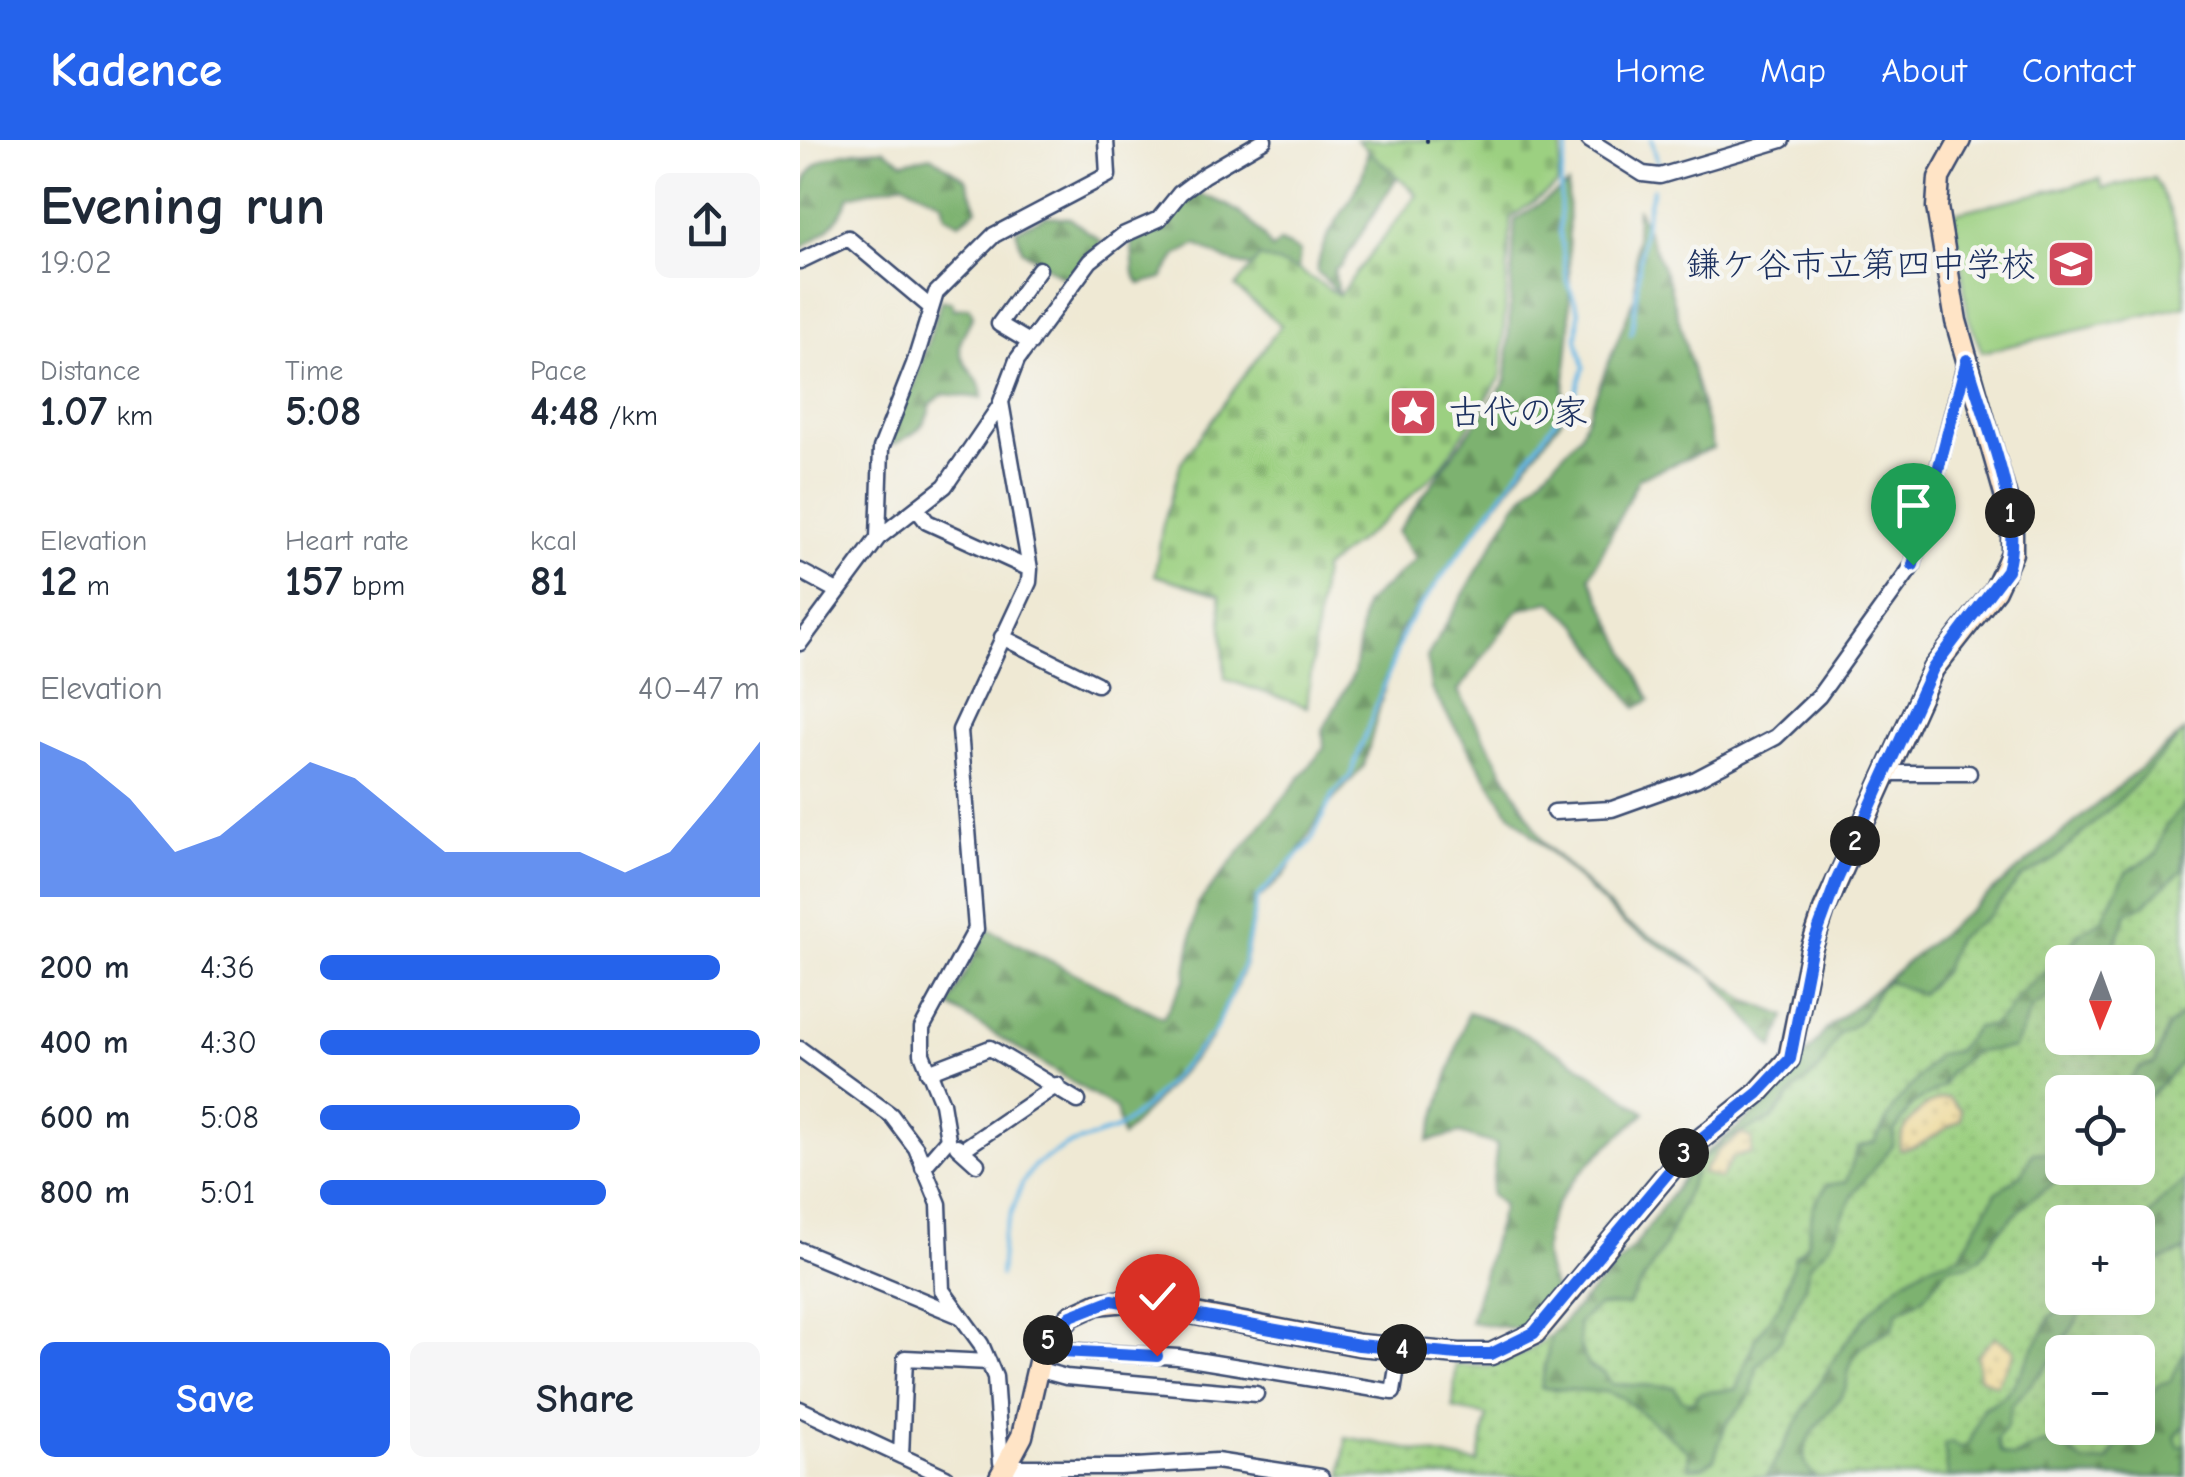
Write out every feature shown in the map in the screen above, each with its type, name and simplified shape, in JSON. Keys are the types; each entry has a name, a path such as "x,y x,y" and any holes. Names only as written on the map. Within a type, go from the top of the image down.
{"street":[{"path":"878,538 880,448 914,364 929,306 945,280 994,235 1108,175 1106,140"},
{"path":"800,643 878,538 946,486 1001,402 1017,360 1090,261 1123,235 1159,220 1192,184 1264,140"},
{"path":"1590,140 1643,174 1660,176 1782,140"},
{"path":"1003,1471 1022,1436 1039,1359 1071,1316 1112,1300 1400,1349 1491,1354 1534,1333 1687,1150 1758,1093 1790,1059 1811,950 1824,910 1933,668 1996,590 2012,553 2012,518 1967,360 1937,207 1939,178 1960,140"},
{"path":"800,261 848,238 929,306"},
{"path":"1031,343 1000,324 1039,269"},
{"path":"1554,812 1612,809 1696,779 1776,737 1819,696 1913,565 1967,360"},
{"path":"977,1164 948,1139 942,1103 922,1054 922,1028 976,929 960,730 1029,582 1001,402"},
{"path":"918,510 927,522 1030,569"},
{"path":"800,571 837,591"},
{"path":"1002,637 1097,684"},
{"path":"1888,773 1969,772"},
{"path":"928,1072 990,1048 1078,1100"},
{"path":"800,1049 891,1115 906,1131 939,1204 942,1290 989,1362 998,1391 999,1458 1003,1471"},
{"path":"962,1150 1057,1086"},
{"path":"923,1168 948,1139"},
{"path":"800,1250 960,1316"},
{"path":"1039,1359 1178,1357 1393,1392 1400,1349"},
{"path":"901,1456 905,1358 989,1362"},
{"path":"1039,1359 1066,1377 1256,1394"},
{"path":"800,1409 901,1456 924,1472 946,1477"},
{"path":"1003,1471 1154,1471 1216,1460 1254,1470 1320,1477"}],"green space":[{"path":"1357,140 1563,140 1557,185 1511,218 1501,377 1440,469 1323,569 1307,707 1225,679 1220,595 1155,575 1162,528 1181,462 1281,325 1235,287 1260,257 1298,270 1339,295 1417,195"},
{"path":"1367,140 1401,171 1341,266 1334,269 1338,292 1317,272 1327,237 1361,178"},
{"path":"883,149 903,162 931,156 966,179 977,209 959,223 945,216 942,202 903,183 849,196 836,221 800,249 801,201 810,171 835,155"},
{"path":"2154,178 2169,207 2178,239 2185,306 1982,352 1968,317 1954,213 2100,179 2103,188"},
{"path":"1568,185 1570,327 1561,420 1400,630 1364,766 1323,811 1284,876 1257,900 1243,971 1211,1039 1122,1137 1116,1109 949,1006 988,929 1163,1018 1185,979 1197,905 1324,748 1323,730 1354,673 1364,605 1416,559 1397,532 1506,381 1515,220"},
{"path":"1195,193 1240,213 1272,249 1280,242 1300,251 1298,269 1286,277 1228,261 1197,245 1177,255 1162,278 1140,284 1134,274 1131,236 1170,224 1184,200"},
{"path":"1637,208 1669,283 1713,448 1639,478 1590,577 1650,700 1636,708 1579,625 1550,601 1518,610 1458,691 1544,843 1626,923 1675,950 1748,1001 1786,1016 1773,1048 1712,976 1625,925 1507,810 1431,689 1427,657 1516,504 1580,435 1635,296"},
{"path":"1046,216 1070,218 1102,242 1073,274 1062,277 1022,250 1016,230"},
{"path":"941,300 952,302 954,309 969,307 973,315 960,352 979,383 982,398 943,394 931,404 919,429 894,444 887,440 903,401 914,387"},
{"path":"2185,731 2185,1477 1342,1477 1346,1437 1478,1463 1487,1416 1453,1408 1456,1365 1488,1367 1525,1353 1551,1335 1637,1243 1695,1161 1763,1107 1828,1028"},
{"path":"2185,731 2127,793 2053,860 2022,877 1988,916 1956,939 1943,972 1921,994 1887,981 1859,1021 1840,1032 1820,1069 1795,1090 1772,1119 1726,1139 1699,1163 1665,1245 1628,1305 1598,1306 1578,1323 1580,1346 1588,1366 1604,1373 1612,1384 1674,1387 1682,1400 1692,1402 1700,1393 1736,1389 1755,1339 1781,1303 1795,1257 1807,1245 1813,1207 1827,1185 1846,1182 1858,1147 1875,1142 1894,1106 1939,1054 1957,1051 1976,1027 1990,1026 2006,1014 2018,995 2045,972 2045,1000 2032,1008 2014,1048 1973,1052 1949,1073 1943,1086 1912,1105 1894,1132 1893,1146 1854,1192 1830,1244 1810,1265 1781,1339 1757,1367 1751,1395 1726,1424 1714,1459 1703,1467 1689,1468 1688,1451 1623,1398 1606,1392 1541,1388 1551,1335 1637,1243 1695,1161 1763,1107 1828,1028"},
{"path":"2185,803 2182,871 2143,905 2127,913 2115,945 2071,945 2079,933 2102,920 2126,872 2157,854 2164,829"},
{"path":"2185,1011 2185,1058 2155,1091 2155,1075 2133,1075 2139,1068 2155,1063 2167,1028"},
{"path":"1468,1012 1516,1030 1561,1054 1645,1113 1582,1171 1551,1217 1544,1242 1546,1268 1559,1297 1530,1331 1470,1322 1503,1205 1491,1195 1497,1145 1460,1133 1428,1141"},
{"path":"2033,1152 2045,1153 2045,1185 2052,1185 2028,1201 1995,1235 1980,1258 1969,1265 1949,1266 1922,1299 1898,1311 1892,1330 1871,1340 1855,1355 1845,1390 1806,1445 1807,1466 1815,1477 1766,1477 1822,1379 1869,1313 1896,1287 1926,1267 1959,1257 1996,1193 2022,1174"},
{"path":"2185,1181 2185,1250 2155,1263 2155,1208"},
{"path":"2080,1315 2068,1335 2045,1335 2045,1368 2012,1405 2007,1426 1997,1440 2001,1453 2014,1458 2036,1446 2058,1445 2085,1463 2108,1461 2118,1445 2155,1445 2155,1389 2171,1381 2185,1350 2181,1401 2185,1425 2175,1437 2178,1446 2185,1447 2185,1477 1948,1477 1944,1444 1952,1442 1961,1448 1970,1442 1982,1409 2011,1388 2049,1317"}],"sand":[{"path":"1948,1098 1961,1110 1961,1120 1917,1146 1900,1150 1903,1133 1914,1116 1930,1103"},
{"path":"1742,1134 1752,1138 1751,1153 1733,1157 1720,1179 1702,1173 1719,1150"},
{"path":"1995,1337 2014,1349 1996,1385 1979,1377 1977,1355"}],"waterway":[{"path":"1000,1275 1003,1237 1022,1184 1034,1166 1066,1146 1117,1129 1145,1107 1214,1032 1242,969 1257,898 1311,841 1334,793 1350,776 1406,626 1576,392 1584,367 1577,339 1579,312 1567,281 1560,230 1561,178 1569,140"},
{"path":"1652,140 1658,165"},
{"path":"1631,334 1644,225 1653,189"}],"place":[{"name":"鎌ケ谷市立第四中学校","path":"2071,264"},
{"name":"古代の家","path":"1413,412"}],"route":[{"path":"1157,1356 1042,1350 1071,1316 1112,1300 1359,1345 1458,1354 1491,1354 1534,1333 1687,1150 1758,1093 1790,1059 1811,950 1836,882 1911,724 1933,668 1996,590 2012,553 2012,518 1967,360 1933,502 1913,565"}]}
